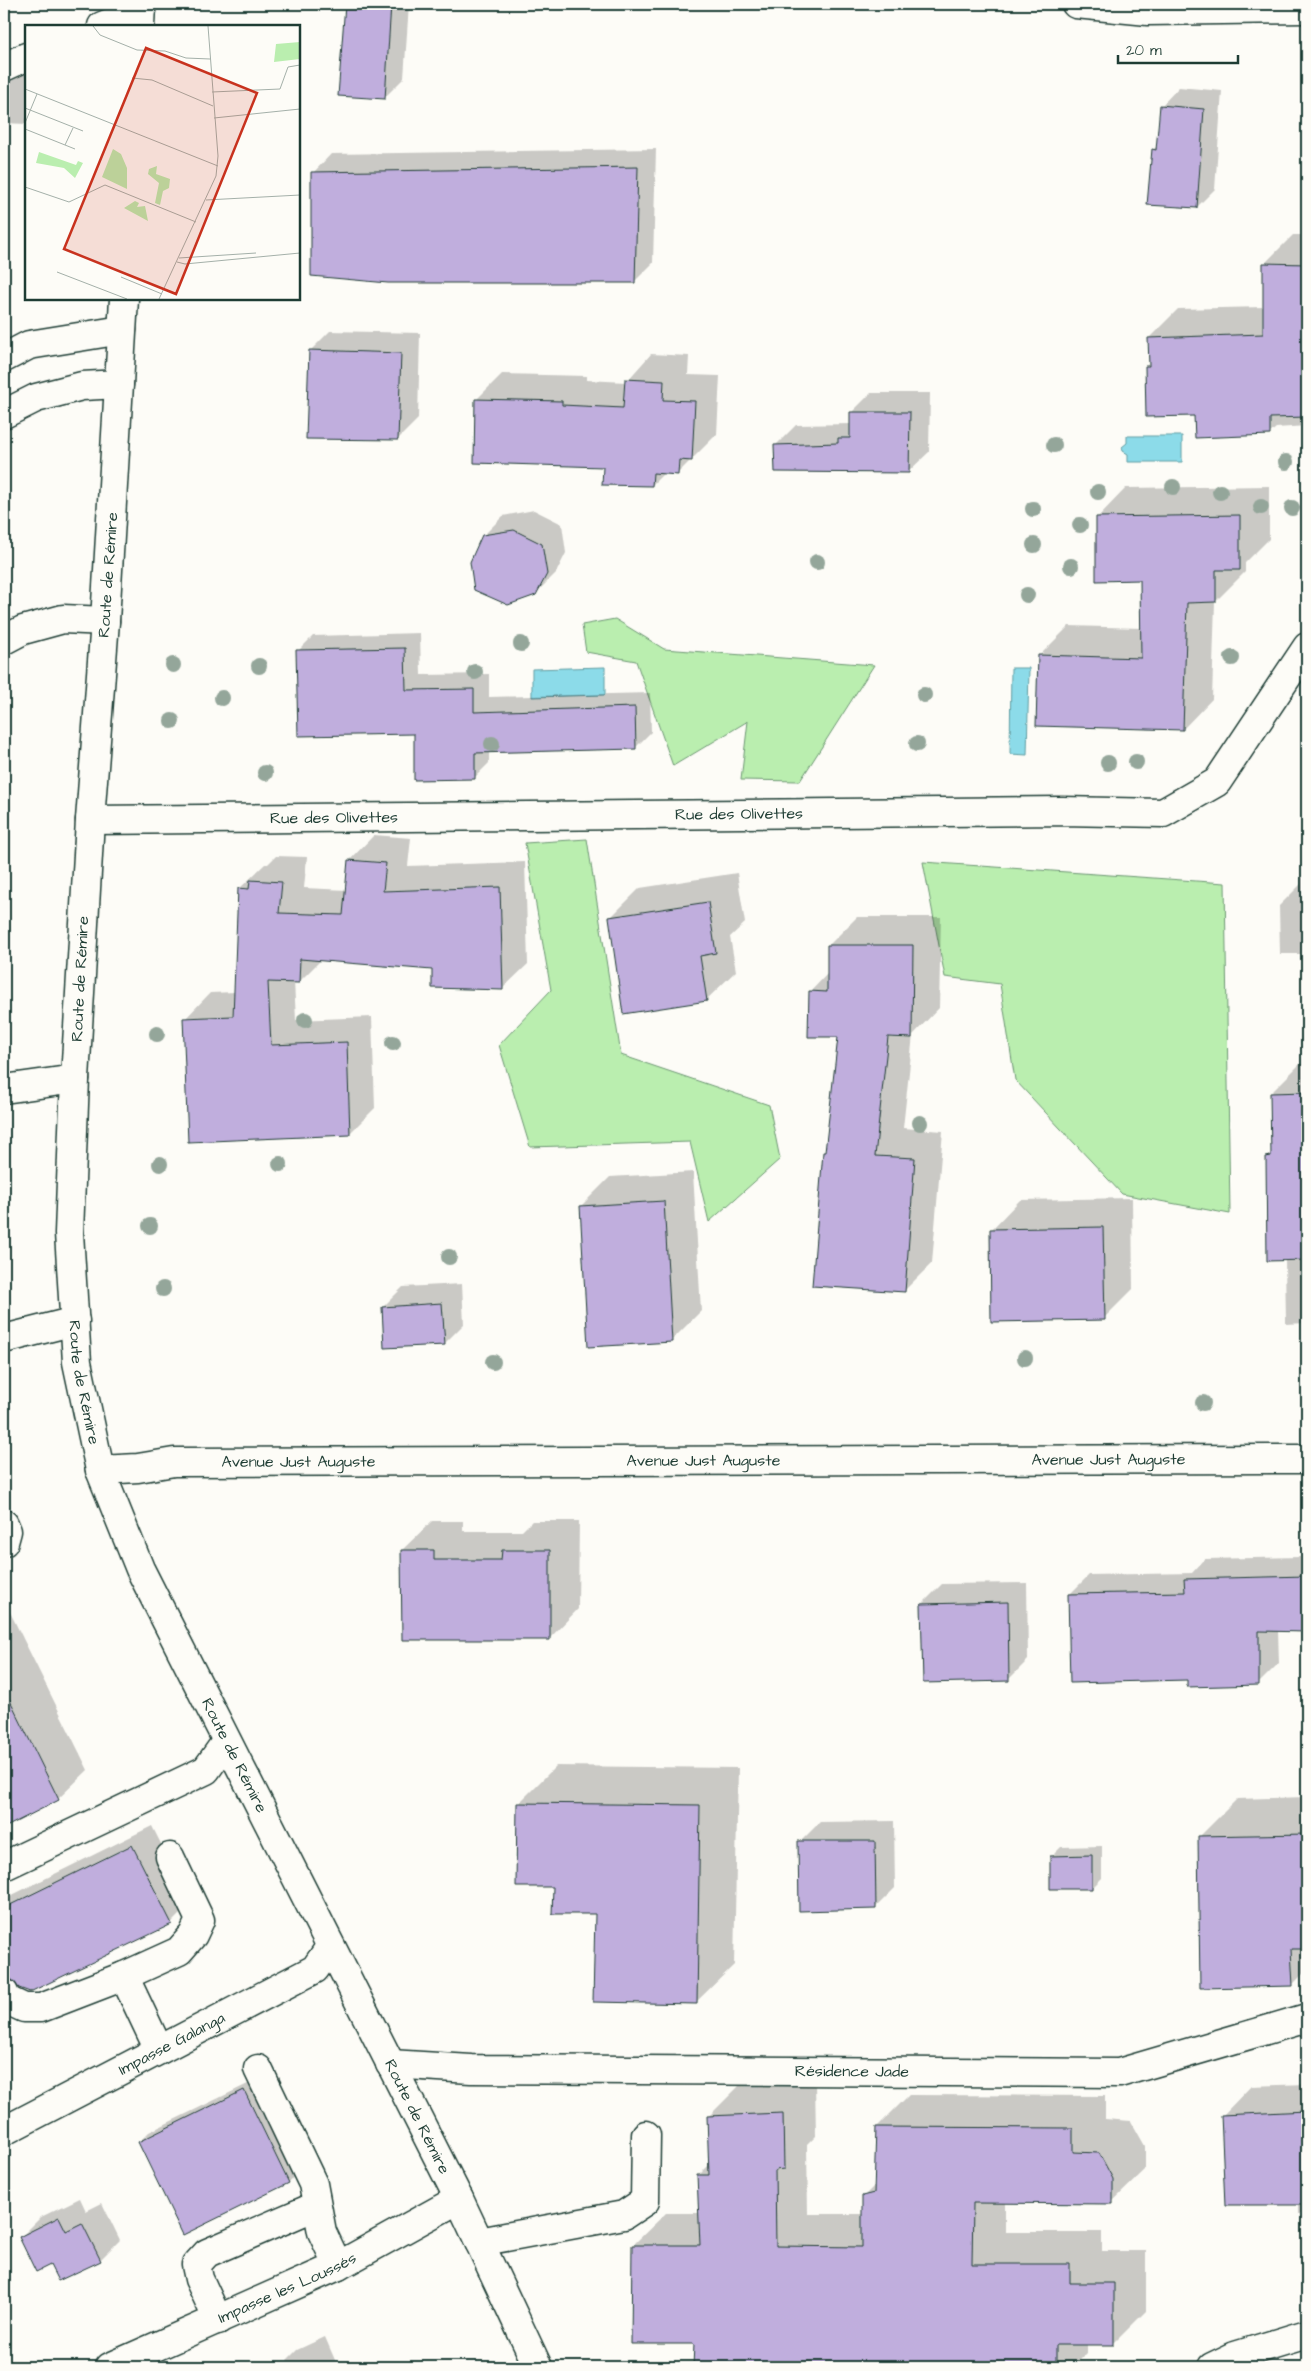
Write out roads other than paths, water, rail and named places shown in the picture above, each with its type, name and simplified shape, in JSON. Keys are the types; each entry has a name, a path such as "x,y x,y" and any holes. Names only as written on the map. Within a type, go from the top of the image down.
{"street":[{"path":"1076,4 1148,12 1307,9"},
{"path":"105,25 141,13"},
{"path":"4,67 25,57"},
{"name":"Route de Rémire","path":"124,300 75,1079 69,1233 77,1362 100,1470 140,1569 226,1742 459,2198 538,2367"},
{"path":"4,358 29,344 122,330"},
{"path":"4,414 36,398 82,386 119,384"},
{"path":"4,640 23,630 63,619 105,621"},
{"name":"Rue des Olivettes","path":"90,820 1052,811 1163,813 1217,782 1307,647"},
{"path":"4,1089 75,1079"},
{"path":"4,1339 75,1321"},
{"name":"Avenue Just Auguste","path":"100,1470 138,1468 174,1462 1307,1459"},
{"path":"4,1524 7,1531 4,1542"},
{"path":"4,1866 206,1770 226,1742"},
{"path":"4,1994 6,2000 24,2008 40,2008 124,1976 179,1951 193,1935 200,1920 170,1857"},
{"name":"Impasse Galanga","path":"4,2131 315,1970 330,1947"},
{"path":"124,1976 159,2050"},
{"name":"Résidence Jade","path":"390,2064 472,2069 1119,2074 1307,2018"},
{"path":"258,2069 309,2176 322,2232 338,2266"},
{"path":"479,2242 624,2215 645,2201 646,2135"},
{"name":"Impasse les Loussés","path":"110,2367 338,2266 459,2198"},
{"path":"218,2320 196,2265 207,2253 316,2206"},
{"path":"1212,2367 1235,2356 1307,2334"}],"water":[{"path":"1127,436 1182,436 1182,462 1128,462 1128,454 1123,451 1122,447 1127,443"},
{"path":"605,667 605,695 532,697 532,669"},
{"path":"1011,668 1029,668 1027,755 1010,754"}]}
